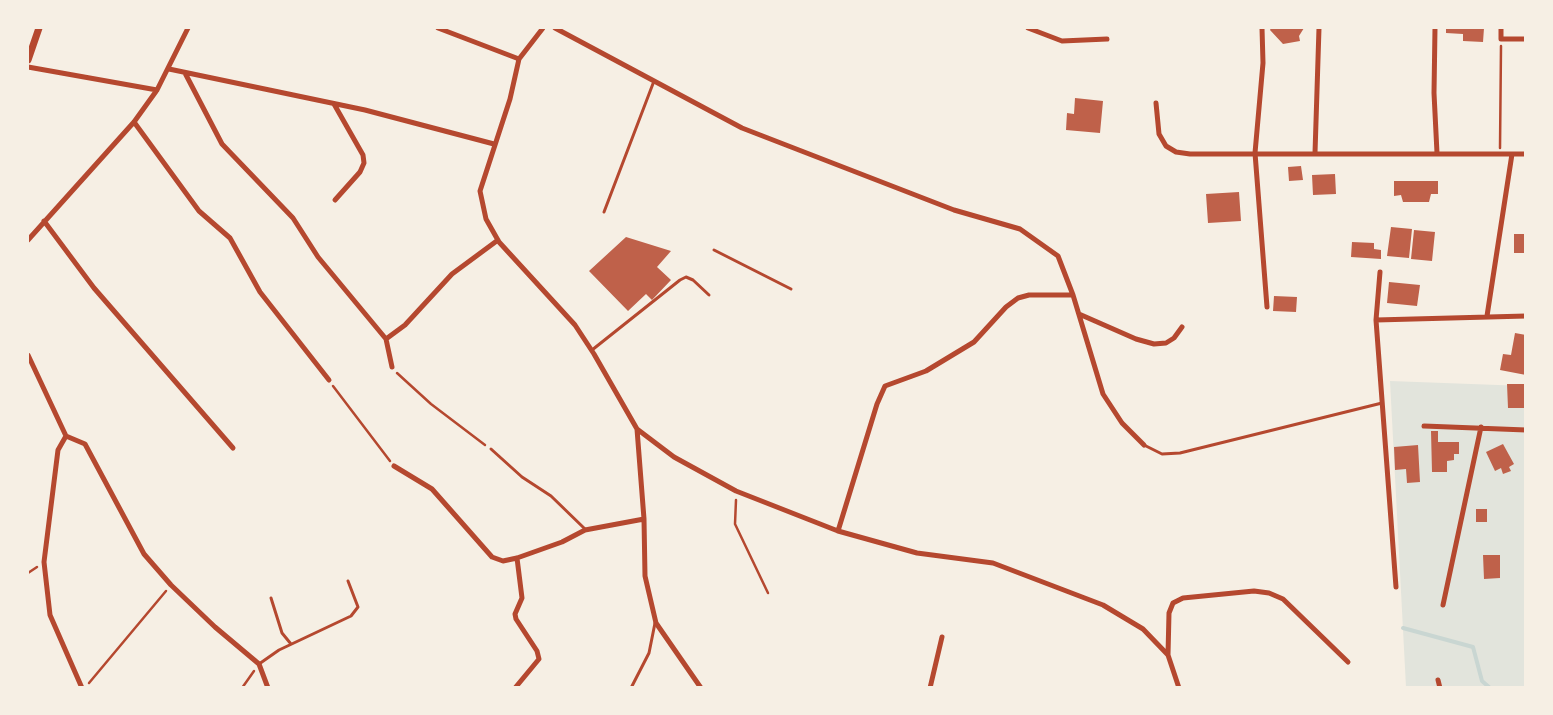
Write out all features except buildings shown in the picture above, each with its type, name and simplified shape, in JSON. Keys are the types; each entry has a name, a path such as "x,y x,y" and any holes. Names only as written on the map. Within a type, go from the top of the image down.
{"street":[{"path":"28,60 39,28"},
{"path":"28,240 134,122 158,90 188,28"},
{"path":"438,28 519,58"},
{"path":"543,28 519,58 510,99 480,191 486,220 498,240 574,325 592,350 637,429 674,457 736,490 838,531 917,554 992,563 1103,605 1143,629 1168,654"},
{"path":"555,28 742,128 954,210 1020,229 1058,256 1073,295 1102,394 1122,423 1144,446"},
{"path":"1028,28 1062,41 1107,39"},
{"path":"1262,28 1263,63 1255,153 1267,307"},
{"path":"1315,153 1319,28"},
{"path":"1435,28 1434,93 1437,153"},
{"path":"1501,28 1501,39 1526,39"},
{"path":"28,67 158,90"},
{"path":"169,68 334,104 494,144"},
{"path":"185,73 222,144 293,218 318,257 386,339 392,367"},
{"path":"1156,103 1159,134 1166,146 1176,152 1190,154 1500,152 1526,154"},
{"path":"334,104 363,155 364,163 360,172 335,200"},
{"path":"134,122 199,211 230,238 260,292 329,380"},
{"path":"1487,316 1512,154"},
{"path":"44,221 94,288 233,448"},
{"path":"386,339 405,325 452,274 498,240"},
{"path":"1380,272 1376,320 1396,587"},
{"path":"838,531 877,404 885,386 926,371 974,342 1006,307 1018,298 1029,295 1073,295"},
{"path":"1079,314 1136,339 1154,344 1166,344 1174,338 1182,327"},
{"path":"1376,320 1526,316"},
{"path":"28,355 66,436 85,444 144,554 214,627 259,664 268,688"},
{"path":"1424,426 1526,430"},
{"path":"1444,605 1481,427"},
{"path":"637,429 644,519 645,576 656,622 701,688"},
{"path":"66,436 58,450 44,562 50,614 83,688"},
{"path":"394,466 432,489 492,557 503,561 562,542 585,530 644,519"},
{"path":"515,688 539,659 537,651 516,619 515,614 522,598 517,558"},
{"path":"1179,688 1168,654 1169,613 1173,603 1183,598 1254,591 1269,593 1283,599 1348,662"},
{"path":"931,687 942,637"},
{"path":"1438,680 1440,688"}],"lane":[{"path":"604,212 654,81"},
{"path":"714,250 791,289"},
{"path":"592,350 680,280 686,278 693,280 709,295"},
{"path":"1144,446 1162,454 1180,453 1382,403"},
{"path":"490,449 522,477 551,496 585,530"},
{"path":"259,664 291,644 352,616 358,607 348,581"},
{"path":"271,598 282,633 291,644"},
{"path":"631,688 648,653 656,622"}],"path":[{"path":"1500,152 1501,39"},
{"path":"392,367 431,404 490,449"},
{"path":"329,380 394,466"},
{"path":"736,490 735,524 768,594"},
{"path":"83,688 172,585"},
{"path":"242,688 259,664"}],"shaded area":[{"path":"1390,381 1525,386 1525,687 1406,687"}],"waterway":[{"path":"1403,628 1473,647 1482,681 1490,688"}]}
